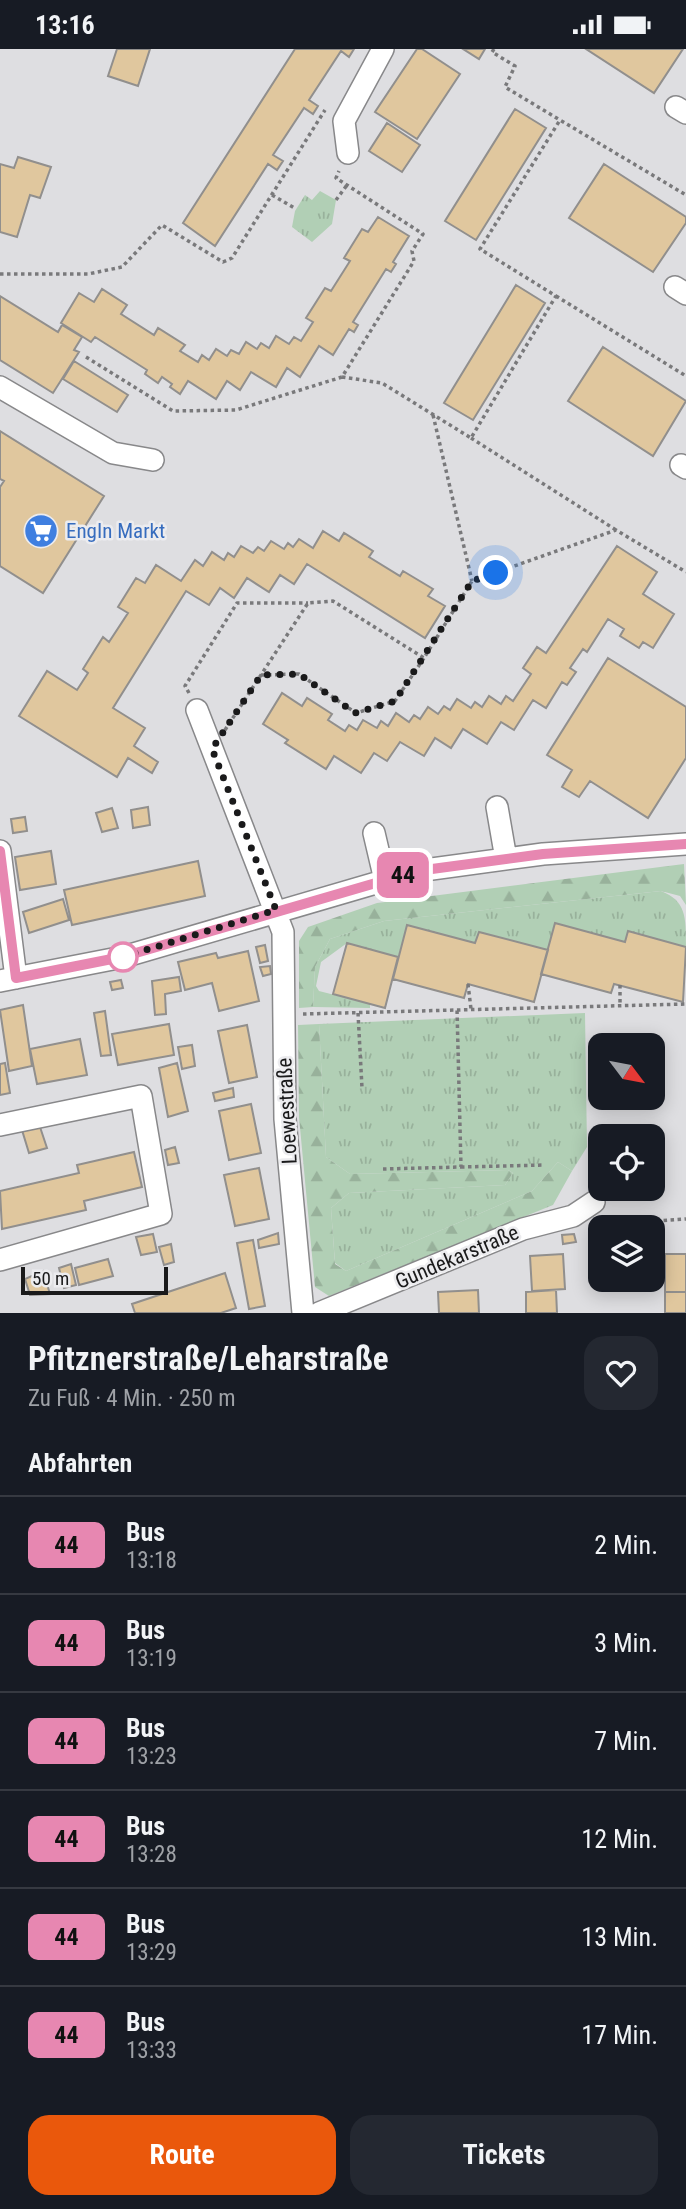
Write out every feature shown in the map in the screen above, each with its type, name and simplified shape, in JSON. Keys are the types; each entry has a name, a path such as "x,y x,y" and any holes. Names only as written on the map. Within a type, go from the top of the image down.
{"street":[{"path":"348,153 344,121 383,49"},
{"path":"0,387 113,453 153,460"},
{"name":"Loewestraße","path":"198,710 283,932 285,1119 303,1313"},
{"path":"497,807 506,859"},
{"path":"374,834 385,880"},
{"path":"0,851 8,980 122,957 417,871 506,859 686,844"},
{"path":"0,1125 141,1095 161,1214 0,1260"},
{"name":"Gundekarstraße","path":"319,1313 523,1229 573,1216 594,1202"}],"path":[{"path":"494,49 492,52 515,67 505,87 686,195"},
{"path":"0,274 88,274 122,267 162,225 223,262 232,258 328,105"},
{"path":"560,120 480,249 686,376"},
{"path":"342,377 414,261 412,251 424,234 336,178 348,153"},
{"path":"337,200 347,185"},
{"path":"272,194 296,209"},
{"path":"471,438 556,296"},
{"path":"86,357 173,411 236,410 342,377 382,383 686,572"},
{"path":"433,415 472,581"},
{"path":"261,675 299,674 355,713 395,701 472,581 616,530"},
{"path":"198,710 185,686 237,603 332,601 424,658"},
{"path":"212,749 307,603"},
{"path":"468,984 471,1009"},
{"path":"620,985 620,1005"},
{"path":"284,1014 379,1009 686,1004"},
{"path":"457,1009 461,1167"},
{"path":"358,1012 362,1088"},
{"path":"383,1169 544,1164"},
{"path":"573,1216 616,1224 686,1219"}],"green space":[{"path":"320,191 336,200 332,224 312,242 292,227 295,211 305,195 312,200"},
{"path":"684,864 686,905 680,896 661,891 384,921 330,939 315,967 313,1007 299,1008 299,941 308,927 377,903"},
{"path":"661,891 675,900 683,911 686,947 628,931 625,942 555,923 548,950 479,932 475,943 407,925 398,957 347,943 321,962 316,986 319,991 370,1004 370,1008 313,1007 315,967 330,939 384,921"},
{"path":"585,1013 587,1147 572,1171 558,1162 532,1191 346,1271 335,1263 331,1208 349,1193 505,1185 513,1173 508,1170 350,1174 326,1157 319,1024"},
{"path":"319,1024 326,1157 350,1174 508,1170 513,1173 505,1185 349,1193 331,1208 335,1264 346,1271 532,1191 558,1162 572,1171 553,1205 329,1296 315,1287 299,1117 298,1025"}],"building":[{"path":"117,49 150,49 138,86 108,76"},
{"path":"295,49 354,49 349,57 341,51 309,100 318,106 313,114 304,108 273,155 283,161 277,170 268,164 215,246 183,223"},
{"path":"417,49 422,49 460,74 417,139 375,112"},
{"path":"463,49 485,49 479,59"},
{"path":"586,49 683,49 654,93"},
{"path":"515,109 546,128 476,240 445,221"},
{"path":"387,123 420,145 402,172 369,151"},
{"path":"18,157 51,167 40,198 30,195 17,237 0,232 0,164 14,168"},
{"path":"604,164 686,217 686,223 653,272 569,218"},
{"path":"378,217 409,236 393,262 396,264 391,272 386,269 353,322 358,325 354,332 349,329 333,355 319,346 300,377 287,368 276,387 251,372 240,390 227,381 216,399 188,381 180,394 162,377 158,383 145,374 147,370 95,337 91,342 61,323 79,293 94,302 102,289 127,305 121,314 154,335 158,328 185,345 180,351 198,362 202,355 209,360 216,349 227,356 231,350 239,354 246,342 257,349 261,343 269,348 276,336 289,344 294,337 301,341 313,322 306,318 325,288 331,291 350,261 344,258 362,229 368,232"},
{"path":"516,285 545,303 473,420 444,403"},
{"path":"0,296 58,332 62,325 82,337 74,350 79,352 53,393 0,360"},
{"path":"603,347 686,401 653,456 568,401"},
{"path":"74,361 128,395 117,412 63,379"},
{"name":"EngIn Markt","path":"0,431 104,496 43,593 0,566 0,487 4,481 0,479"},
{"path":"323,531 339,541 344,533 373,551 369,557 400,576 403,571 433,589 428,596 445,606 425,638 307,564 294,584 280,575 269,592 247,578 234,598 220,588 209,605 186,591 113,708 145,728 134,746 158,762 152,773 128,758 117,777 19,716 47,671 77,690 88,673 83,669 103,637 109,642 128,613 118,607 136,578 145,583 156,565 181,581 195,560 203,566 212,552 224,560 228,553 234,557 241,546 253,553 258,547 264,551 271,541 284,549 288,543 293,547 299,539 313,548"},
{"path":"617,546 657,572 643,594 674,614 653,648 643,642 639,648 620,636 624,629 608,619 587,652 583,649 570,668 576,672 567,685 562,682 546,708 533,700 514,730 501,722 487,744 463,729 451,748 435,738 424,756 400,742 387,761 374,753 361,773 334,756 326,769 285,743 288,740 263,724 282,693 302,706 307,698 332,714 328,720 345,731 349,725 357,730 363,720 377,728 381,721 388,726 396,713 409,722 414,715 420,719 428,707 438,714 444,706 450,710 457,699 471,708 475,702 482,707 489,696 501,704 506,696 513,701 531,674 523,668 537,647 546,653"},
{"path":"608,658 686,707 686,758 648,818 590,781 579,797 562,787 572,770 547,755"},
{"path":"148,807 150,825 133,828 131,810"},
{"path":"112,808 118,828 102,832 96,813"},
{"path":"25,817 27,831 13,833 11,819"},
{"path":"51,851 56,884 20,890 15,857"},
{"path":"198,861 205,896 72,925 64,890"},
{"path":"63,899 69,920 29,933 23,912"},
{"path":"555,923 625,942 628,931 686,947 683,1002 614,984 611,993 541,974"},
{"path":"407,925 475,943 479,932 548,950 534,1002 468,984 464,998 393,979"},
{"path":"347,943 398,957 385,1008 333,994"},
{"path":"265,945 268,961 260,963 256,947"},
{"path":"248,951 259,1001 219,1011 212,983 185,990 178,962 216,953 218,958"},
{"path":"270,966 271,974 263,976 260,967"},
{"path":"179,977 181,991 165,994 166,1014 155,1015 152,981"},
{"path":"121,980 123,988 112,990 110,982"},
{"path":"23,1005 32,1066 9,1071 0,1010"},
{"path":"105,1011 111,1055 101,1056 94,1013"},
{"path":"169,1024 174,1055 118,1065 112,1034"},
{"path":"247,1025 257,1077 229,1083 218,1031"},
{"path":"80,1039 87,1075 37,1084 30,1049"},
{"path":"192,1045 195,1066 182,1069 178,1047"},
{"path":"5,1063 10,1093 0,1095 0,1064"},
{"path":"177,1063 188,1111 168,1117 159,1068"},
{"path":"233,1088 234,1097 215,1101 213,1093"},
{"path":"251,1104 261,1153 229,1160 219,1111"},
{"path":"39,1124 47,1148 29,1153 22,1130"},
{"path":"175,1147 179,1163 168,1165 165,1150"},
{"path":"134,1152 142,1187 84,1201 86,1210 2,1229 0,1191 79,1173 77,1165"},
{"path":"259,1168 269,1219 235,1226 224,1175"},
{"path":"278,1233 279,1244 259,1248 258,1240"},
{"path":"153,1234 157,1252 141,1255 136,1237"},
{"path":"574,1234 576,1242 563,1244 562,1235"},
{"path":"253,1240 265,1306 249,1309 237,1243"},
{"path":"171,1244 174,1262 164,1265 159,1247"},
{"path":"563,1254 565,1289 532,1291 530,1256"},
{"path":"665,1254 686,1254 686,1292 665,1292"},
{"path":"108,1259 113,1276 79,1285 75,1268"},
{"path":"71,1264 76,1285 64,1288 59,1268"},
{"path":"43,1271 50,1294 30,1295 25,1279"},
{"path":"225,1273 236,1308 221,1313 135,1313 132,1304"},
{"path":"478,1290 479,1313 439,1313 438,1292"},
{"path":"556,1290 557,1313 526,1313 526,1292"},
{"path":"665,1292 686,1292 686,1313 665,1313"}],"bus line":[{"name":"44","path":"0,851 16,978 122,957 417,871 543,854 686,844"}],"place":[{"name":"EngIn Markt","path":"41,531"}],"route":[{"path":"123,957 276,910 212,749 261,675 299,674 355,713 395,701 472,581 496,573"}]}
